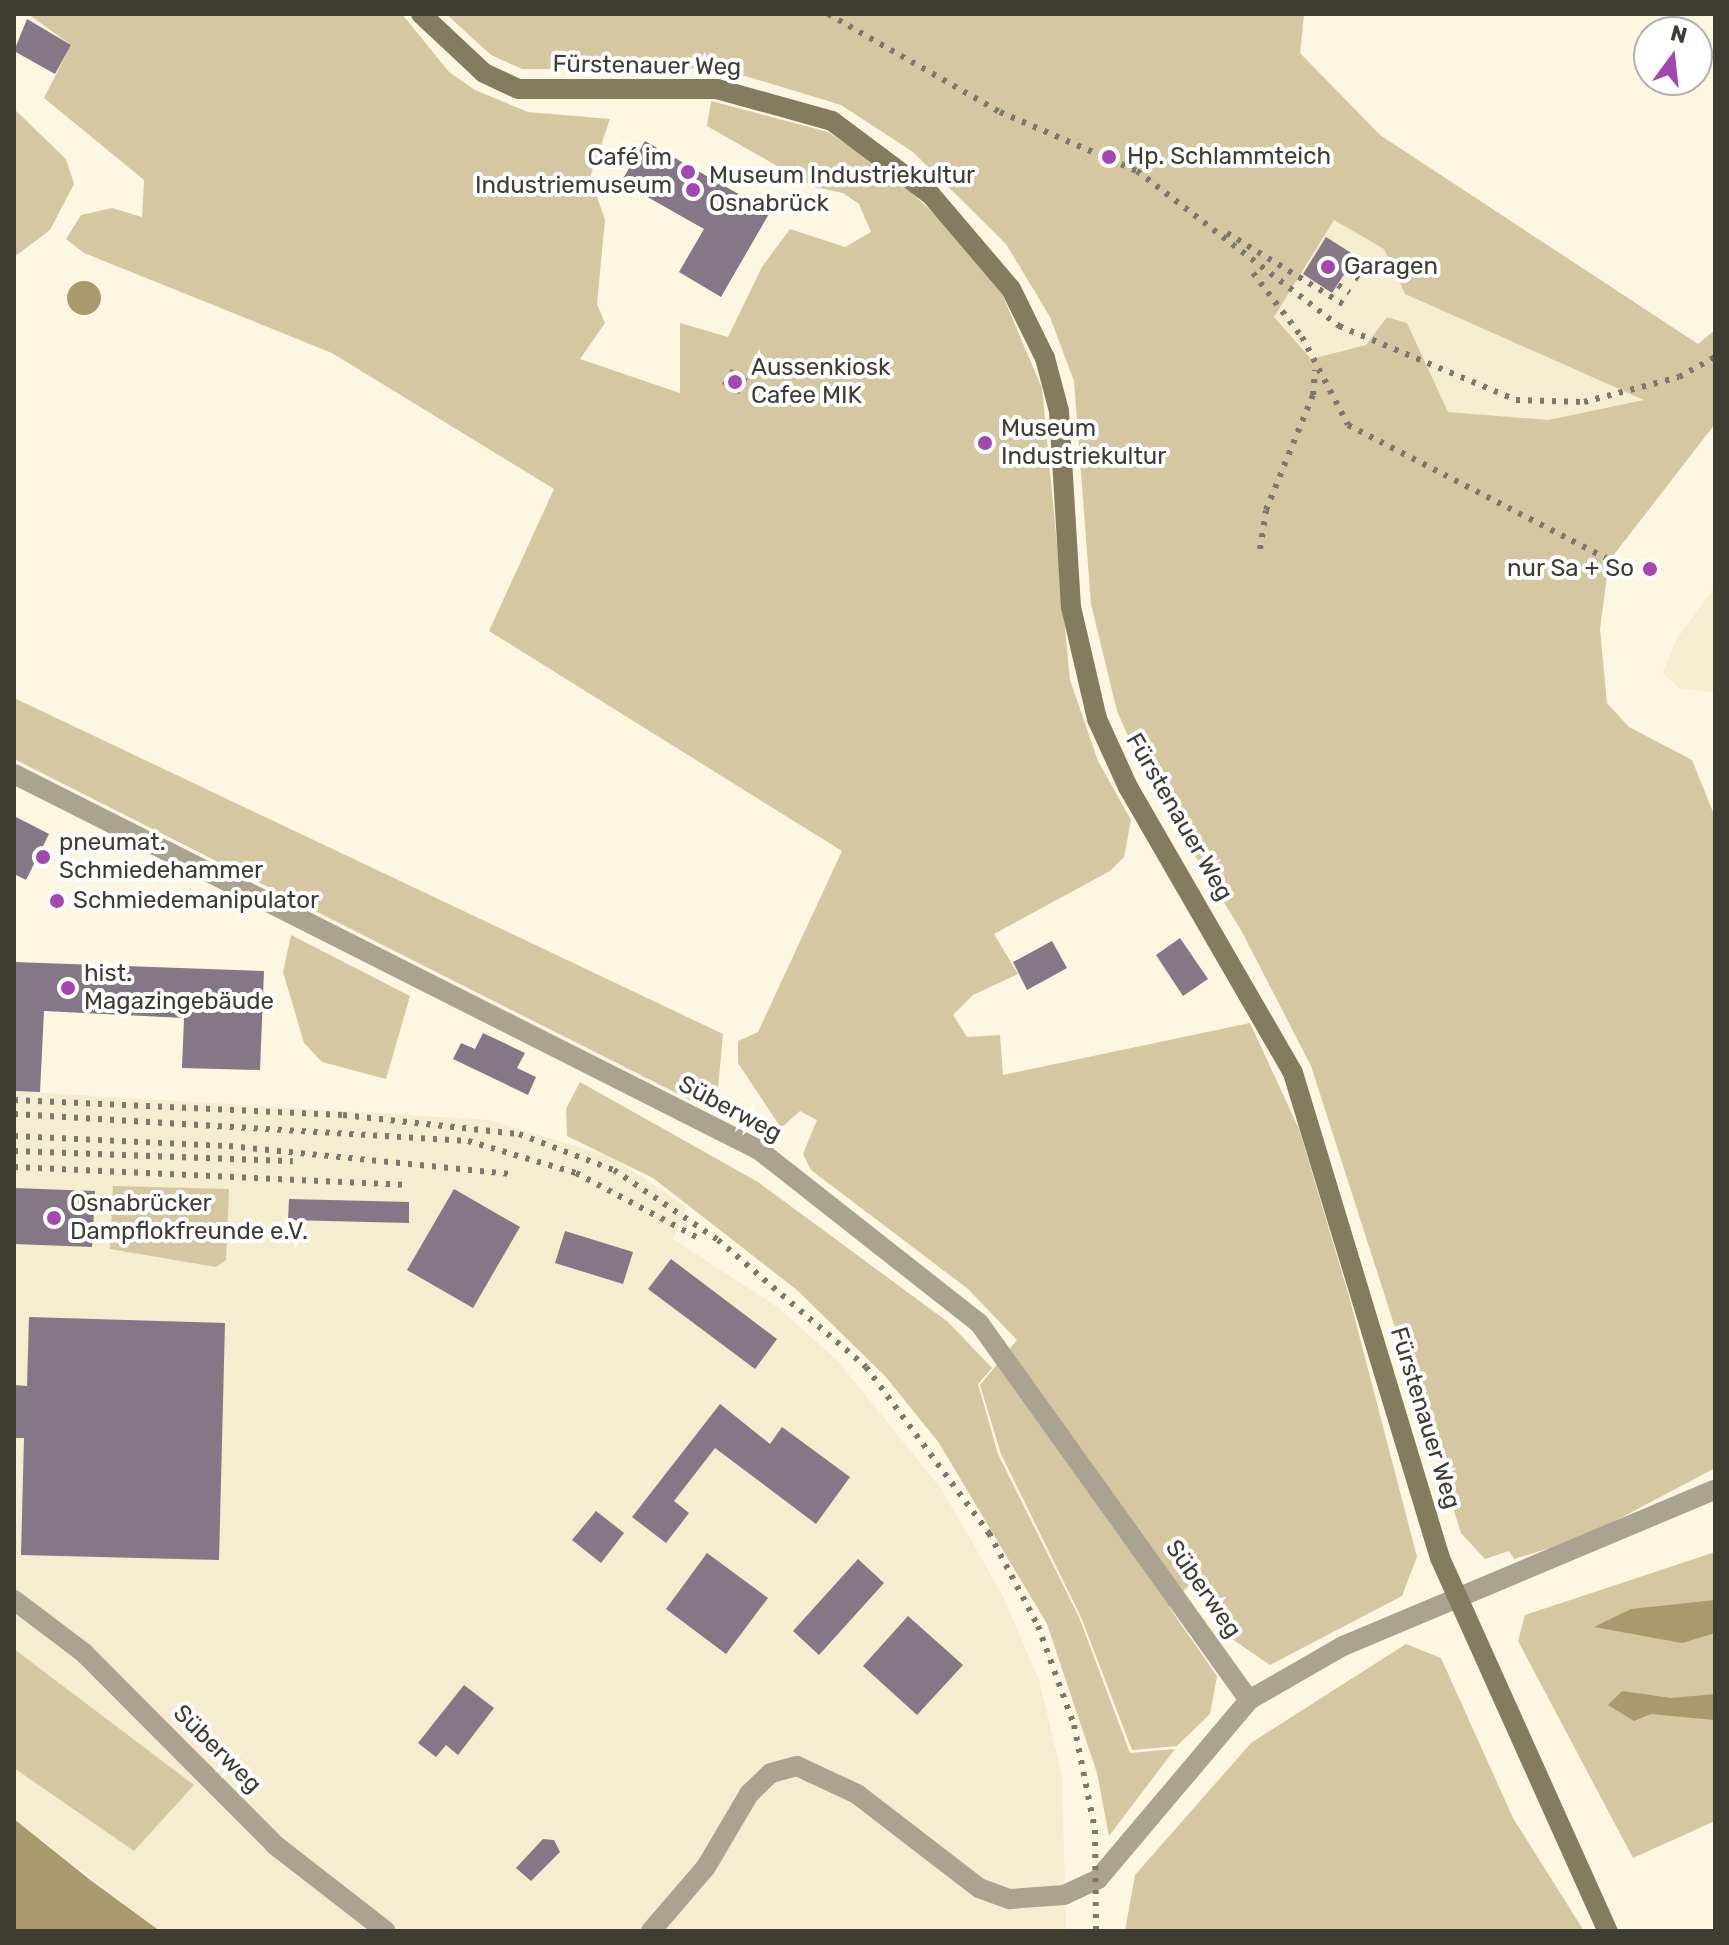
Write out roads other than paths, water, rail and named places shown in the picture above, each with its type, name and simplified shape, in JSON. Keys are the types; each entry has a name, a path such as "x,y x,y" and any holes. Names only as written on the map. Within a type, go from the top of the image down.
{"street":[{"name":"Fürstenauer Weg","path":"421,14 484,73 519,89 717,89 832,121 902,168 1000,272 1054,384 1073,621 1097,719 1128,787 1293,1073 1455,1598 1608,1931"},
{"name":"Süberweg","path":"14,774 759,1150 979,1323 1249,1700"},
{"path":"651,1931 706,1867 749,1794 771,1773 797,1766 857,1794 979,1888 1010,1899 1064,1895 1098,1879 1249,1700 1343,1646 1455,1598 1636,1529 1715,1490"},
{"name":"Süberweg","path":"14,1600 84,1653 275,1845 386,1931"}],"railway":[{"path":"828,14 1000,112 1137,171 1339,326 1516,400 1584,402 1679,377 1715,357"},
{"path":"1227,233 1343,304"},
{"path":"1346,271 1359,279"},
{"path":"1253,273 1302,337 1348,425 1617,564"},
{"path":"1338,285 1350,293"},
{"path":"1260,549 1266,510 1313,395 1315,370"},
{"path":"14,1100 343,1115 519,1134 614,1170 718,1240 866,1367 989,1533 1038,1626 1074,1725 1095,1830 1096,1931"},
{"path":"14,1114 468,1141 576,1173 702,1240"},
{"path":"14,1136 229,1146 512,1174"},
{"path":"14,1151 293,1161"},
{"path":"14,1167 404,1185"}],"place":[{"name":"Hp. Schlammteich","path":"1109,157"},
{"name":"Café im Industriemuseum","path":"688,172"},
{"name":"Museum Industriekultur Osnabrück","path":"693,190"},
{"name":"Garagen","path":"1328,267"},
{"name":"Aussenkiosk Cafee MIK","path":"735,382"},
{"name":"Museum Industriekultur","path":"985,443"},
{"name":"nur Sa + So","path":"1650,569"},
{"name":"pneumat. Schmiedehammer","path":"43,857"},
{"name":"Schmiedemanipulator","path":"57,901"},
{"name":"hist. Magazingebäude","path":"68,988"},
{"name":"Osnabrücker Dampflokfreunde e.V.","path":"54,1218"}]}
